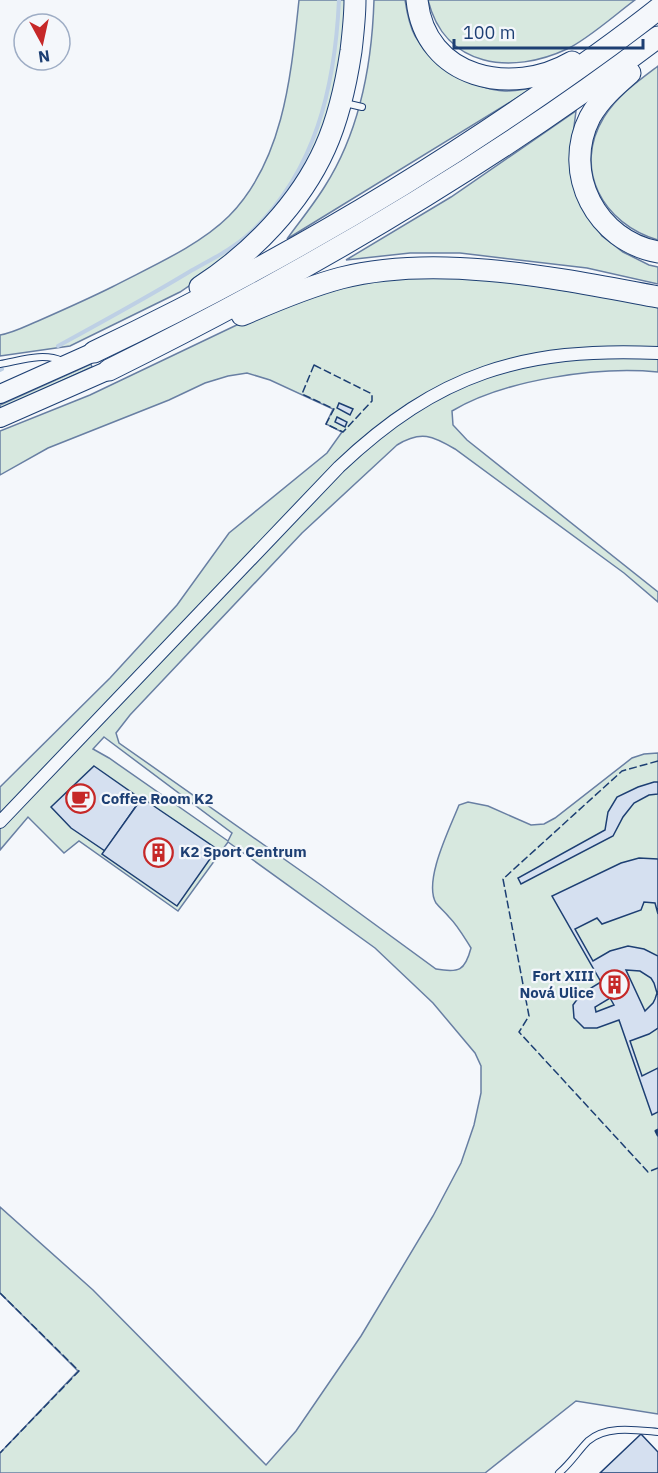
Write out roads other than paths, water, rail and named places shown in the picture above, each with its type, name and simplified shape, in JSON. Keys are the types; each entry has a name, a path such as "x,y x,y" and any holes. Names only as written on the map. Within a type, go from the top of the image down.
{"highway":[{"path":"94,352 225,270 255,244 307,182 352,105 352,39 355,0"},
{"path":"417,0 426,31 440,51 454,63 470,72 481,77 504,81 537,76 567,65 653,13"},
{"path":"94,352 296,249 375,202 489,130 565,78 653,13"},
{"path":"109,370 218,316 390,219 523,134 658,37"},
{"path":"658,50 614,86 598,105 585,130 580,149 580,163 588,198 604,223 629,242 658,252"},
{"path":"109,370 322,284 377,272 435,267 478,270 556,279 658,297"}],"main road":[{"path":"0,394 94,352"},
{"path":"0,418 109,370"}],"street":[{"path":"0,822 339,467 364,443 413,406 437,392 474,376 526,361 576,353 658,353"}],"lane":[{"path":"0,364 47,357 56,358 68,364"},
{"path":"559,1473 571,1463 588,1441 602,1432 613,1430 658,1432"}],"waterway":[{"path":"58,346 229,249 250,233 273,209 291,183 318,126 333,64 339,0"}],"place":[{"name":"Coffee Room K2","path":"80,799"},
{"name":"K2 Sport Centrum","path":"159,852"},
{"name":"Fort XIII Nová Ulice","path":"615,985"}]}
